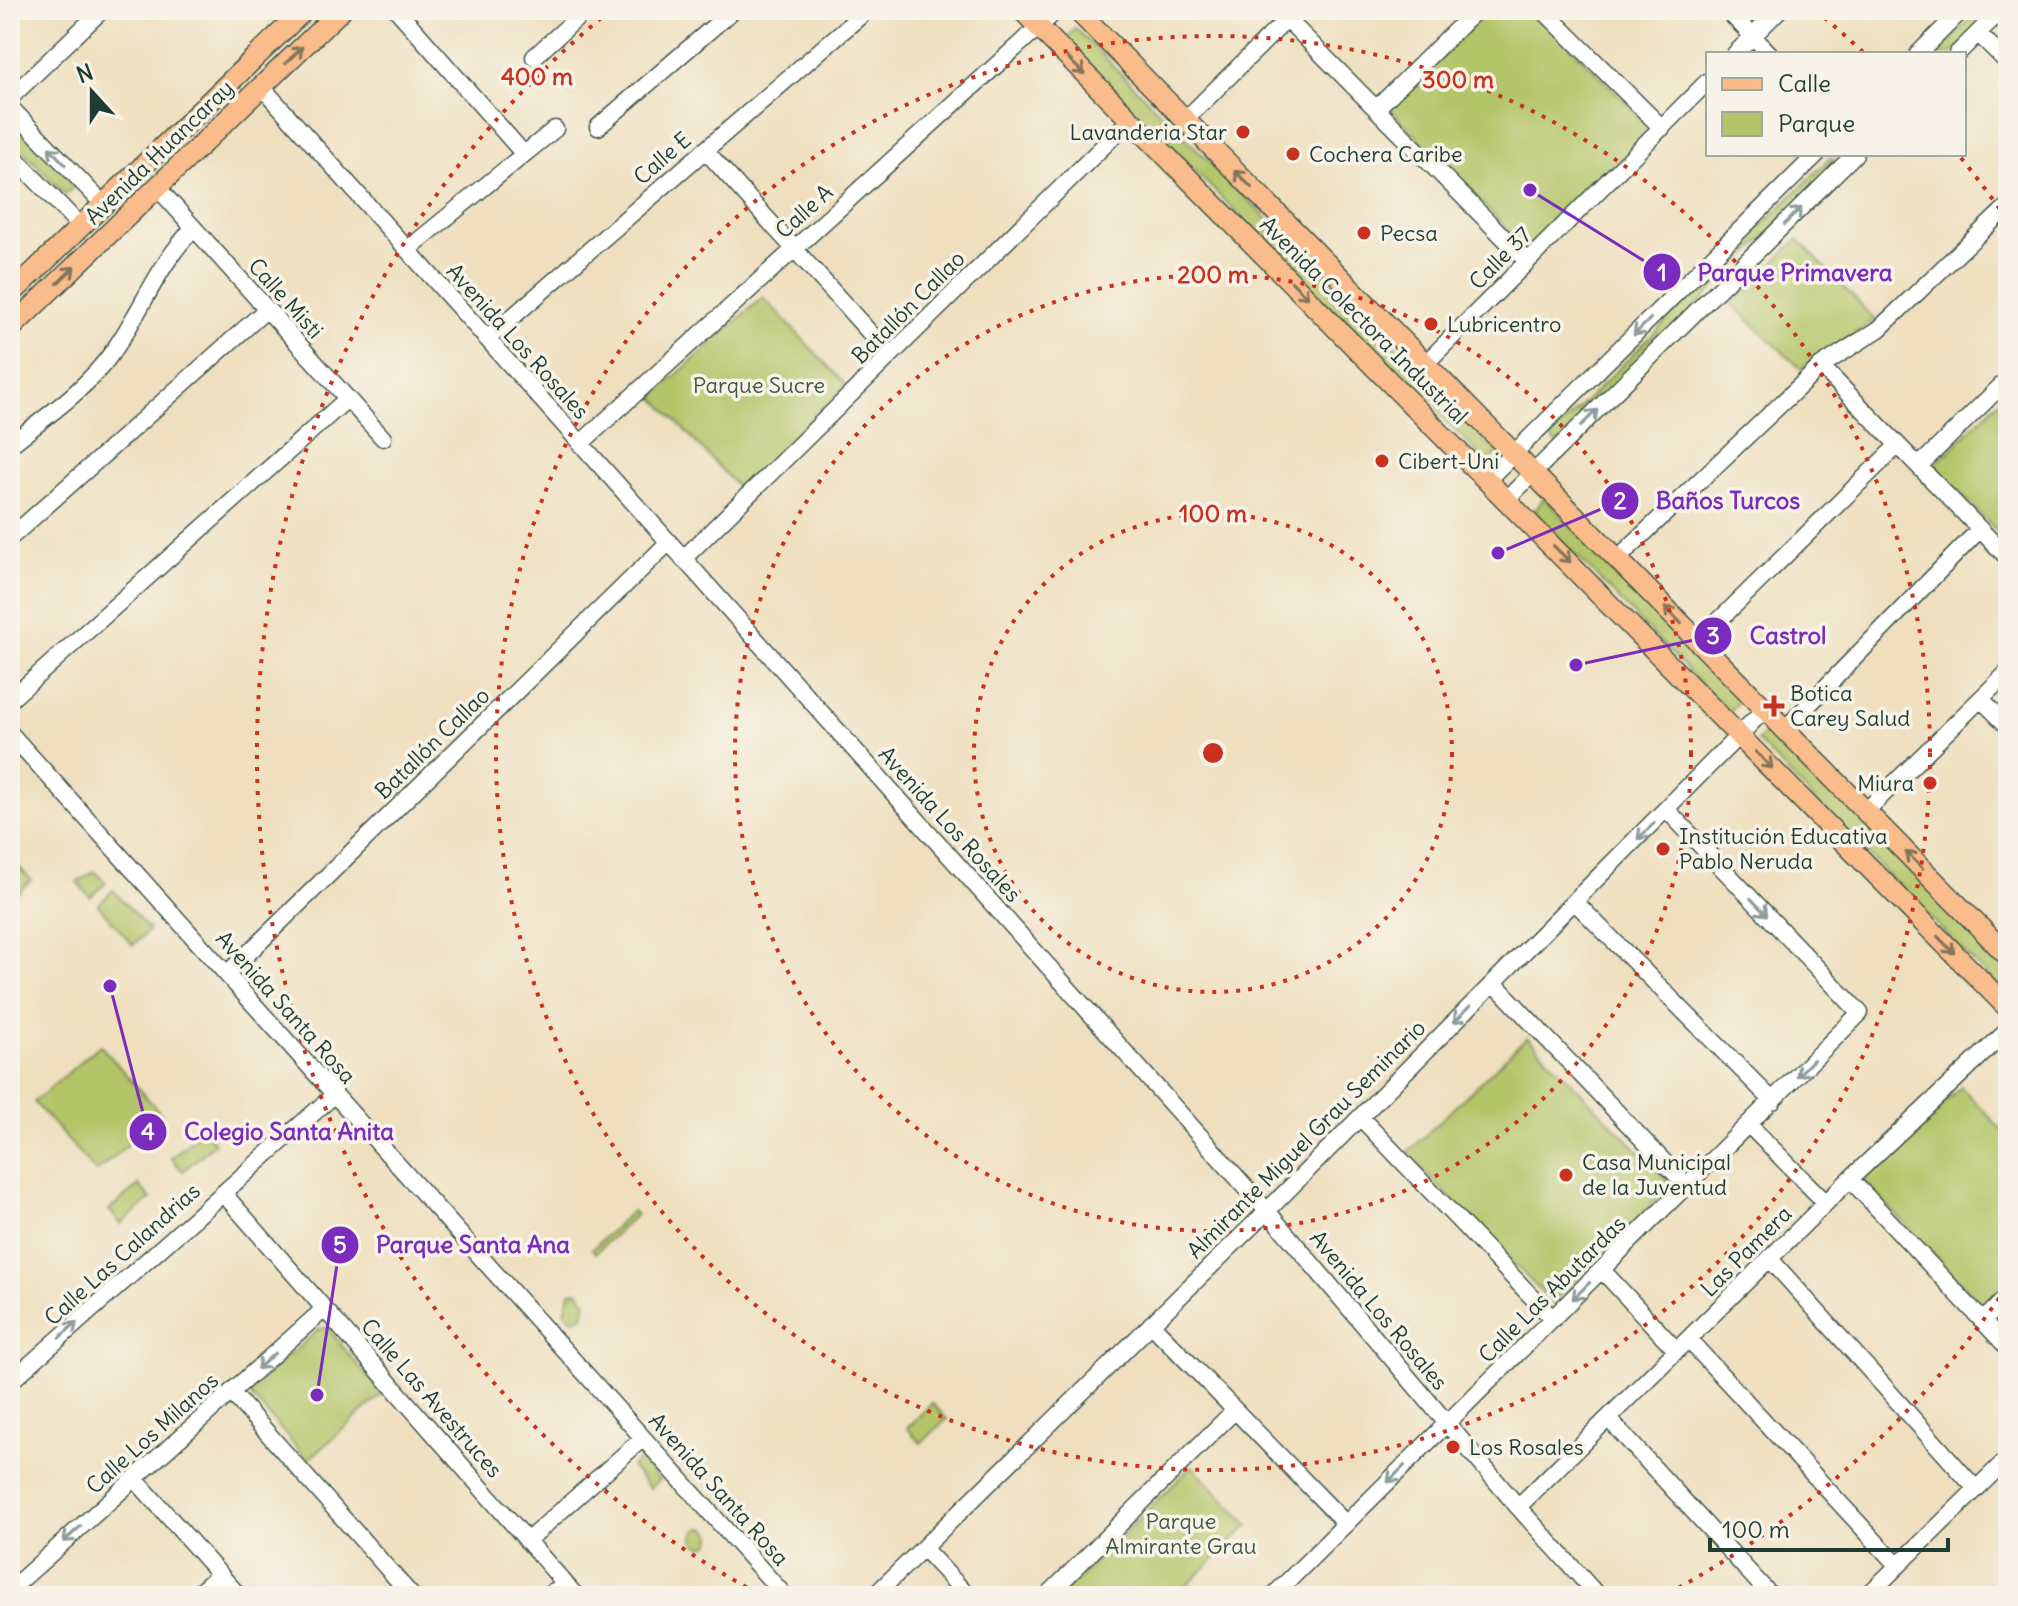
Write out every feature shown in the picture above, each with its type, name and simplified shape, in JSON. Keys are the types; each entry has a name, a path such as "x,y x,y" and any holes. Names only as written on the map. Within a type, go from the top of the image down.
{"main road":[{"name":"Avenida Huancaray","path":"10,295 304,10"},
{"name":"Avenida Huancaray","path":"10,329 341,10"},
{"name":"Avenida Colectora Industrial","path":"1022,10 2008,1008"},
{"name":"Avenida Colectora Industrial","path":"1077,10 2008,956"}],"street":[{"path":"10,98 102,10"},
{"path":"397,10 523,153"},
{"path":"534,57 586,10"},
{"path":"598,127 733,10"},
{"name":"Calle E","path":"487,339 867,10"},
{"name":"Calle A","path":"580,444 1057,10"},
{"path":"1376,109 1476,10"},
{"path":"1543,10 1662,128"},
{"path":"1727,10 1768,52"},
{"path":"1737,52 1779,10"},
{"path":"1920,52 1962,10"},
{"path":"1959,52 2001,10"},
{"path":"1185,120 1287,13 1376,109 1527,261"},
{"path":"1978,33 2008,63"},
{"name":"Calle 37","path":"1425,364 1706,83"},
{"name":"Avenida Los Rosales","path":"262,87 1267,1211 1518,1507 1598,1596"},
{"path":"10,107 104,205"},
{"name":"Batallón Callao","path":"683,559 1130,120"},
{"path":"407,250 555,129"},
{"path":"705,150 890,355"},
{"path":"10,153 81,227"},
{"path":"1488,479 1815,156"},
{"path":"1507,499 1853,156"},
{"name":"Calle Misti","path":"157,187 383,438"},
{"path":"1617,559 1821,366 1879,329 2006,213"},
{"path":"10,445 96,374 116,348 172,250 194,228"},
{"path":"10,538 267,309"},
{"path":"1821,366 2008,558"},
{"path":"1919,466 2008,379"},
{"path":"10,700 347,399"},
{"path":"1698,641 1898,445"},
{"path":"1785,729 1980,529"},
{"name":"Batallón Callao","path":"227,974 668,543"},
{"path":"1866,811 2008,672"},
{"path":"1981,699 2008,726"},
{"name":"Almirante Miguel Grau Seminario","path":"874,1596 1267,1211 1765,709"},
{"name":"Avenida Santa Rosa","path":"10,733 785,1596"},
{"name":"Calle Las Abutardas","path":"1273,1596 1860,1013 1667,810"},
{"path":"1575,902 1773,1101"},
{"path":"1494,983 1687,1186"},
{"name":"Las Pamera","path":"1518,1507 1850,1179 2008,1030"},
{"name":"Calle Las Calandrias","path":"10,1382 335,1094"},
{"path":"1360,1117 1553,1319"},
{"path":"1749,1125 1826,1203"},
{"path":"1850,1179 2008,1348"},
{"name":"Calle Las Avestruces","path":"223,1193 576,1596"},
{"path":"1770,1259 1976,1489"},
{"path":"1602,1270 1682,1345 1898,1566"},
{"path":"1983,1321 2008,1296"},
{"name":"Calle Los Milanos","path":"10,1590 324,1309"},
{"path":"1151,1324 1346,1524"},
{"path":"231,1392 412,1596"},
{"path":"1047,1596 1235,1410"},
{"path":"1608,1418 1771,1596"},
{"path":"527,1541 643,1438"},
{"path":"1867,1596 2008,1458"},
{"path":"135,1479 239,1596"},
{"path":"923,1548 968,1596"},
{"path":"195,1596 220,1574"}],"green space":[{"path":"1489,10 1534,10 1653,129 1529,251 1390,109"},
{"path":"1980,10 1996,10 1954,52 1938,52"},
{"path":"1075,28 1498,448 1499,451 1488,463 1065,42"},
{"path":"10,120 18,121 77,184 65,195 10,137"},
{"path":"1830,158 1838,163 1558,445 1550,437"},
{"path":"1798,239 1875,320 1801,369 1732,304"},
{"name":"Parque Sucre","path":"763,297 846,385 740,490 653,396"},
{"path":"2008,392 2008,543 1934,466"},
{"path":"1544,498 1744,696 1728,712 1534,512"},
{"path":"1773,726 2008,968 2008,985 2002,991 1757,741"},
{"path":"10,857 31,880 10,900"},
{"path":"95,871 106,883 90,897 77,882"},
{"path":"113,890 149,930 133,945 98,905"},
{"path":"1527,1037 1672,1185 1552,1303 1407,1153"},
{"path":"100,1045 162,1115 96,1172 34,1102"},
{"path":"1961,1087 2008,1136 2008,1282 1983,1306 1863,1180"},
{"path":"204,1129 215,1143 183,1171 171,1158"},
{"path":"139,1185 151,1199 121,1224 109,1210"},
{"path":"632,1211 636,1215 595,1253 592,1249"},
{"path":"578,1291 586,1300 583,1316 572,1319 565,1312 570,1292"},
{"path":"327,1328 383,1394 308,1460 251,1396 251,1389 319,1329"},
{"path":"932,1403 947,1419 921,1443 907,1428"},
{"path":"640,1459 659,1480 650,1488 631,1467"},
{"name":"Parque Almirante Grau","path":"1192,1466 1249,1525 1176,1596 1061,1596"},
{"path":"703,1528 712,1537 703,1546 694,1537"}],"place":[{"name":"Lavanderia Star","path":"1243,132"},
{"name":"Cochera Caribe","path":"1293,154"},
{"name":"Parque Primavera","path":"1530,190"},
{"name":"Pecsa","path":"1364,233"},
{"name":"Lubricentro","path":"1431,324"},
{"name":"Cibert-Uni","path":"1382,461"},
{"name":"Baños Turcos","path":"1498,553"},
{"name":"Castrol","path":"1576,665"},
{"name":"Botica Carey Salud","path":"1774,706"},
{"name":"Miura","path":"1930,783"},
{"name":"Institución Educativa Pablo Neruda","path":"1663,849"},
{"name":"Colegio Santa Anita","path":"110,986"},
{"name":"Casa Municipal de la Juventud","path":"1566,1175"},
{"name":"Parque Santa Ana","path":"317,1395"},
{"name":"Los Rosales","path":"1453,1447"}]}
